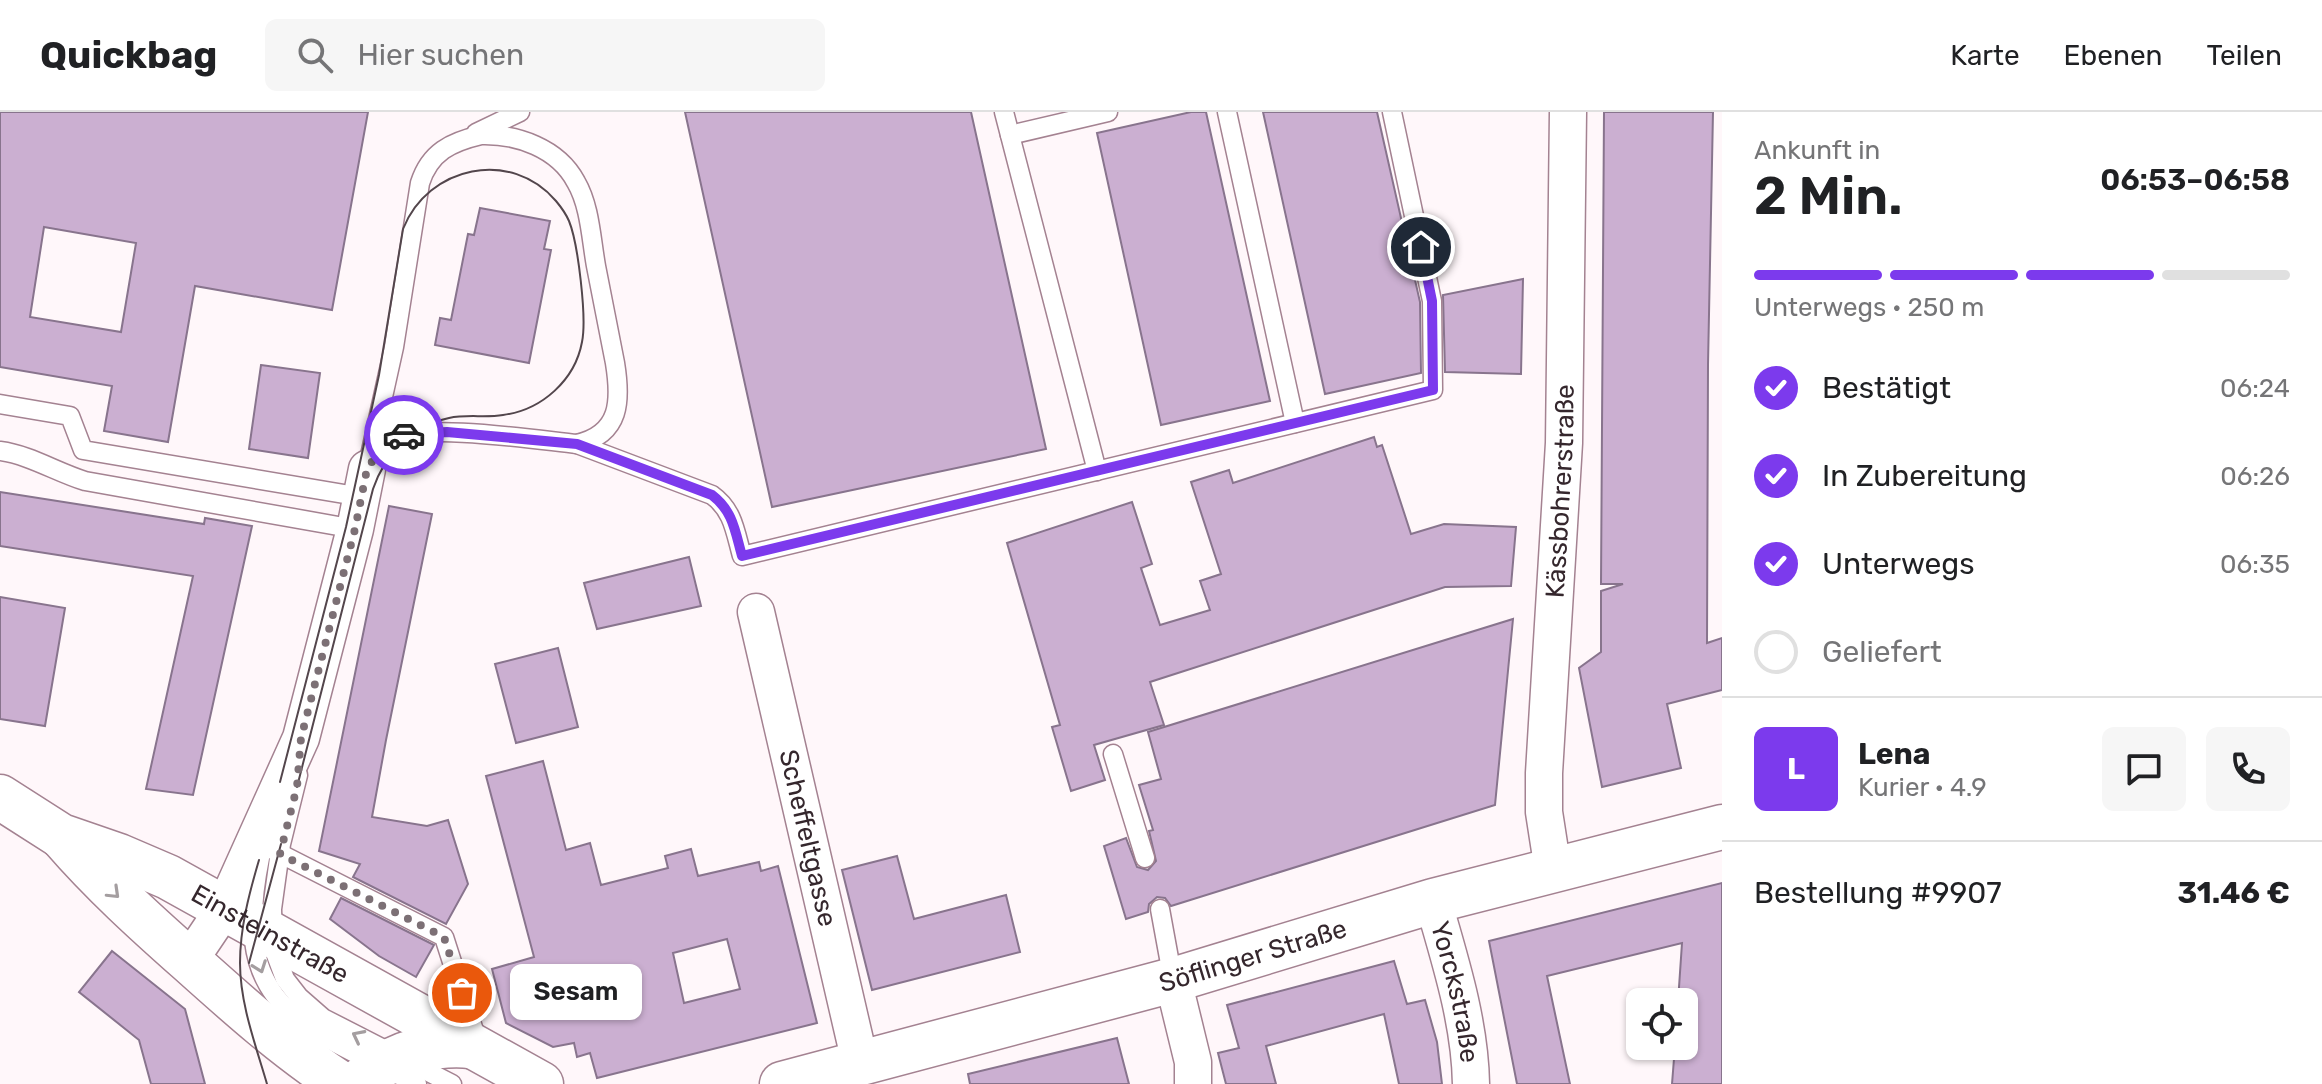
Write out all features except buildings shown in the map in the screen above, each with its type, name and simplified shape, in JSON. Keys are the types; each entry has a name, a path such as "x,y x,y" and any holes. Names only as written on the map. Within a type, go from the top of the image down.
{"street":[{"name":"Kässbohrerstraße","path":"1553,870 1544,812 1544,773 1564,443 1568,112"},
{"path":"189,961 249,923 280,782 301,738 362,498"},
{"name":"Scheffeltgasse","path":"756,612 850,1073"},
{"name":"Einsteinstraße","path":"0,797 61,836 168,877 249,923 468,1060 541,1084"},
{"name":"Söflinger Straße","path":"782,1084 850,1073 1433,901 1722,827"},
{"name":"Einsteinstraße","path":"61,836 115,894 189,961 277,1038 341,1084"},
{"name":"Yorckstraße","path":"1433,901 1459,998 1471,1084"},
{"path":"1173,980 1193,1062 1193,1084"},
{"path":"388,1073 432,1047 468,1060"}],"lane":[{"path":"362,498 394,347 424,171 436,154 520,112"},
{"path":"1004,112 1097,471"},
{"path":"1010,135 1108,112"},
{"path":"1227,112 1295,423"},
{"path":"362,498 382,447 403,435 447,432 577,444 712,495 731,514 742,556 1433,390 1432,301 1392,112"},
{"path":"467,138 509,136 542,148 569,171 583,198 619,385 617,412 610,425 590,441 577,444"},
{"path":"0,404 70,416 83,450 362,498"},
{"path":"0,451 25,457 85,481 362,498"},
{"path":"301,738 297,787 266,847 273,897 249,923 276,958 285,979 306,1005 388,1073"},
{"path":"1113,754 1145,858"},
{"path":"266,847 444,937 468,1060"},
{"path":"1160,909 1173,980"}],"tram line":[{"path":"280,782 346,527 379,375 403,229 415,208 431,191 451,178 494,170 517,174 538,184 556,201 569,221 581,281 583,331 578,356 572,369 554,391 531,407 503,415 456,417 435,422 411,435 385,464 373,489 297,787"},
{"path":"249,963 281,844"},
{"path":"259,860 243,924 240,963 246,1009 267,1084"}],"way so far":[{"path":"404,435 382,447 367,469 355,529 301,738 297,787 280,854 444,937 462,993"}],"place":[{"name":"Sesam","path":"462,993"}],"route":[{"path":"404,435 447,432 577,444 712,495 731,514 742,556 1433,390 1432,301 1421,247"}]}
